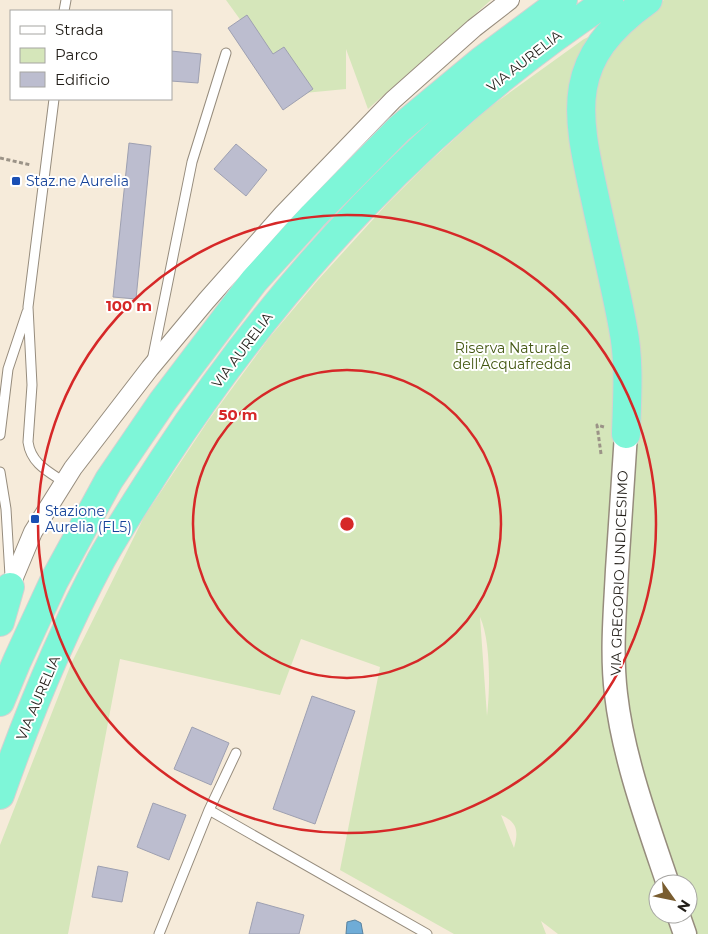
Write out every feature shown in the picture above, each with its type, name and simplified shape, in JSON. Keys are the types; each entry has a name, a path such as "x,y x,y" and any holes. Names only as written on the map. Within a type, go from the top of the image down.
{"highway":[{"name":"VIA AURELIA","path":"0,702 54,581 102,492 135,441 254,281 313,216 399,129 481,61 563,0"},
{"name":"VIA AURELIA","path":"0,795 22,734 54,659 108,547 178,437 252,336 329,243 419,150 500,79 549,41 609,0"},
{"path":"626,434 628,361 623,329 584,146 580,109 585,79 596,51 620,21 648,0"},
{"path":"0,622 10,587"}],"street":[{"path":"10,587 34,532 64,482 150,368 253,246 393,100 474,28 510,0"},
{"name":"VIA GREGORIO UNDICESIMO","path":"626,434 615,599 614,673 622,732 665,874"}],"lane":[{"path":"150,368 192,162 226,53"},
{"path":"54,100 28,307 32,385 28,442 29,451 33,459 64,482"},
{"path":"0,435 8,368 28,307"},
{"path":"0,472 6,509 10,587"},
{"path":"159,934 210,810 236,753"},
{"path":"210,810 427,934"}],"path":[{"path":"0,158 46,168"}],"green space":[{"path":"226,0 491,0 368,109 346,49 346,89 294,94"},
{"name":"Riserva Naturale dell'Acquafredda","path":"664,0 708,0 708,934 558,934 541,921 546,934 454,934 340,870 380,667 301,639 280,695 120,659 68,934 0,934 0,845 71,664 144,517 208,421 269,338 318,280 387,204 487,109 584,39 646,11","holes":["480,617 484,627 488,652 489,680 487,716","501,815 510,821 515,828 514,848"]}],"water":[{"path":"355,920 361,923 363,934 346,934 347,922"}],"building":[{"path":"247,15 273,54 284,47 313,89 283,110 228,28"},
{"path":"172,51 201,54 198,83 172,81"},
{"path":"129,143 151,146 136,299 113,297"},
{"path":"236,144 267,170 246,196 214,169"},
{"path":"312,696 355,711 315,824 273,809"},
{"path":"192,727 229,743 211,785 174,769"},
{"path":"153,803 186,815 169,860 137,847"},
{"path":"98,866 128,872 122,902 92,897"},
{"path":"257,902 304,915 299,934 249,934"}],"place":[{"name":"Staz.ne Aurelia","path":"16,181"},
{"name":"Stazione Aurelia (FL5)","path":"35,519"}]}
